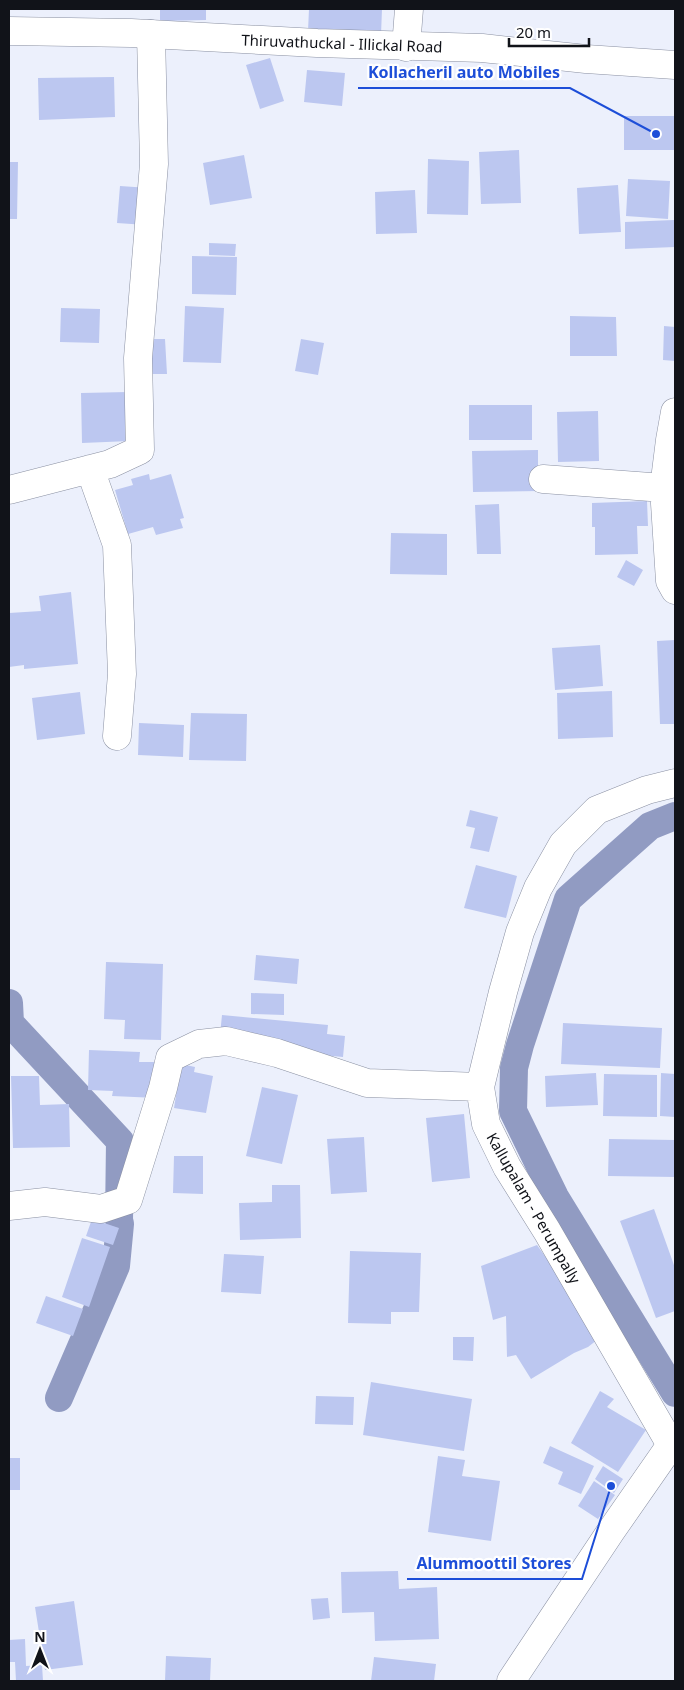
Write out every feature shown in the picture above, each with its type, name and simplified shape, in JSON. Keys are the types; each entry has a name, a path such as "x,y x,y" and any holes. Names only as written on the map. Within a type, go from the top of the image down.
{"street":[{"path":"406,47 408,9"},
{"name":"Thiruvathuckal - Illickal Road","path":"9,31 151,34 406,47 482,48 586,59 675,65"},
{"path":"9,490 110,464 140,450 138,358 154,164 151,34"},
{"path":"675,412 664,488 670,581 675,590"},
{"path":"90,469 117,545 122,674 117,736"},
{"path":"543,479 664,488"},
{"path":"9,1206 45,1202 101,1210 128,1200 163,1088 170,1058 199,1044 226,1041 277,1052 367,1084 480,1088 503,992 520,932 538,888 563,844 597,810 647,790 675,783"},
{"name":"Kallupalam - Perumpally","path":"480,1088 486,1124 507,1167 673,1442"},
{"path":"511,1681 673,1442"}],"building":[{"path":"160,9 206,9 206,20 160,21"},
{"path":"309,9 382,9 381,35 308,31"},
{"path":"270,58 284,101 260,109 246,65"},
{"path":"307,70 345,73 342,106 304,102"},
{"path":"114,77 115,117 39,120 38,78"},
{"path":"624,116 675,116 675,150 624,150"},
{"path":"519,150 521,203 481,204 479,152"},
{"path":"244,155 252,198 210,205 203,163"},
{"path":"428,159 469,161 468,215 427,214"},
{"path":"9,162 18,162 17,219 9,219"},
{"path":"628,179 670,181 668,219 626,216"},
{"path":"618,185 621,232 579,234 577,188"},
{"path":"120,186 149,188 146,225 117,223"},
{"path":"415,190 417,233 376,234 375,192"},
{"path":"674,220 675,247 625,249 625,222"},
{"path":"209,243 236,244 235,256 209,255"},
{"path":"192,256 237,257 236,295 192,294"},
{"path":"185,306 224,308 221,363 183,362"},
{"path":"61,308 100,309 99,343 60,342"},
{"path":"570,316 616,317 617,356 570,356"},
{"path":"664,326 675,327 675,361 663,360"},
{"path":"148,339 165,339 167,374 149,374"},
{"path":"301,339 324,343 318,375 295,371"},
{"path":"128,392 130,441 82,443 81,393"},
{"path":"469,405 532,405 532,440 469,440"},
{"path":"598,411 599,461 558,462 557,412"},
{"path":"538,450 538,491 473,492 472,451"},
{"path":"149,474 150,480 171,474 184,518 180,519 183,528 156,535 153,527 128,534 115,490 133,485 131,479"},
{"path":"647,501 648,526 637,526 638,554 595,555 595,527 592,527 592,503"},
{"path":"499,504 501,554 477,554 475,505"},
{"path":"391,533 447,534 447,575 390,574"},
{"path":"626,560 643,570 634,586 617,577"},
{"path":"71,592 78,664 24,669 24,665 9,667 9,613 41,611 39,596"},
{"path":"675,640 675,724 660,724 657,641"},
{"path":"600,645 603,686 555,690 552,648"},
{"path":"612,691 613,737 558,739 557,693"},
{"path":"80,692 85,734 37,740 32,698"},
{"path":"191,713 247,714 246,761 189,760"},
{"path":"139,723 184,725 183,757 138,755"},
{"path":"470,810 498,817 489,852 470,848 475,828 466,826"},
{"path":"476,865 517,876 506,918 464,908"},
{"path":"256,955 299,959 297,984 254,980"},
{"path":"106,962 163,964 161,1040 124,1039 125,1020 104,1019"},
{"path":"251,993 284,994 284,1015 251,1014"},
{"path":"222,1015 328,1025 327,1034 345,1036 343,1057 219,1045"},
{"path":"563,1023 662,1028 660,1068 561,1064"},
{"path":"89,1050 140,1052 139,1062 159,1062 157,1098 112,1096 113,1091 88,1090"},
{"path":"181,1064 195,1067 194,1072 213,1076 206,1113 174,1108"},
{"path":"596,1073 598,1105 546,1107 545,1076"},
{"path":"661,1073 675,1074 675,1117 660,1116"},
{"path":"604,1074 657,1075 657,1117 603,1116"},
{"path":"11,1076 39,1076 40,1105 69,1104 70,1147 13,1148"},
{"path":"262,1087 298,1095 282,1164 246,1156"},
{"path":"464,1114 470,1178 432,1182 426,1118"},
{"path":"364,1137 367,1192 331,1194 327,1139"},
{"path":"609,1139 675,1140 675,1177 608,1176"},
{"path":"174,1156 203,1156 203,1194 173,1193"},
{"path":"272,1185 300,1185 301,1238 240,1240 239,1203 272,1202"},
{"path":"654,1209 675,1268 675,1311 656,1318 620,1221"},
{"path":"92,1219 119,1228 113,1245 86,1236"},
{"path":"82,1238 110,1247 89,1307 62,1297"},
{"path":"537,1245 602,1336 588,1347 574,1353 531,1379 516,1355 507,1357 506,1316 493,1320 481,1266"},
{"path":"350,1251 421,1253 419,1312 391,1312 391,1324 348,1323"},
{"path":"224,1254 264,1256 261,1294 221,1292"},
{"path":"46,1296 83,1309 73,1336 36,1323"},
{"path":"453,1337 474,1337 473,1361 453,1360"},
{"path":"371,1382 472,1399 464,1451 363,1435"},
{"path":"600,1391 614,1399 607,1407 646,1430 618,1472 571,1443"},
{"path":"316,1396 354,1397 353,1425 315,1424"},
{"path":"550,1446 594,1466 581,1494 558,1484 563,1472 543,1463"},
{"path":"438,1456 465,1460 462,1476 500,1481 491,1541 428,1532"},
{"path":"9,1458 20,1458 20,1490 9,1490"},
{"path":"603,1466 623,1479 614,1493 595,1479"},
{"path":"594,1481 615,1495 598,1519 578,1506"},
{"path":"398,1571 399,1589 437,1587 439,1639 375,1641 374,1612 342,1613 341,1572"},
{"path":"328,1598 330,1618 313,1620 311,1599"},
{"path":"74,1601 83,1665 45,1670 35,1607"},
{"path":"25,1639 26,1666 42,1665 43,1681 16,1681 15,1662 9,1662 9,1640"},
{"path":"166,1656 211,1658 210,1681 165,1681"},
{"path":"374,1657 436,1664 434,1681 371,1681"}],"waterway":[{"path":"675,816 650,826 568,899 514,1068 513,1111 555,1197 675,1393"},
{"path":"9,1003 10,1023 120,1141 120,1224 116,1266 59,1398"}],"place":[{"name":"Kollacheril auto Mobiles","path":"656,134"},
{"name":"Alummoottil Stores","path":"611,1486"}]}
